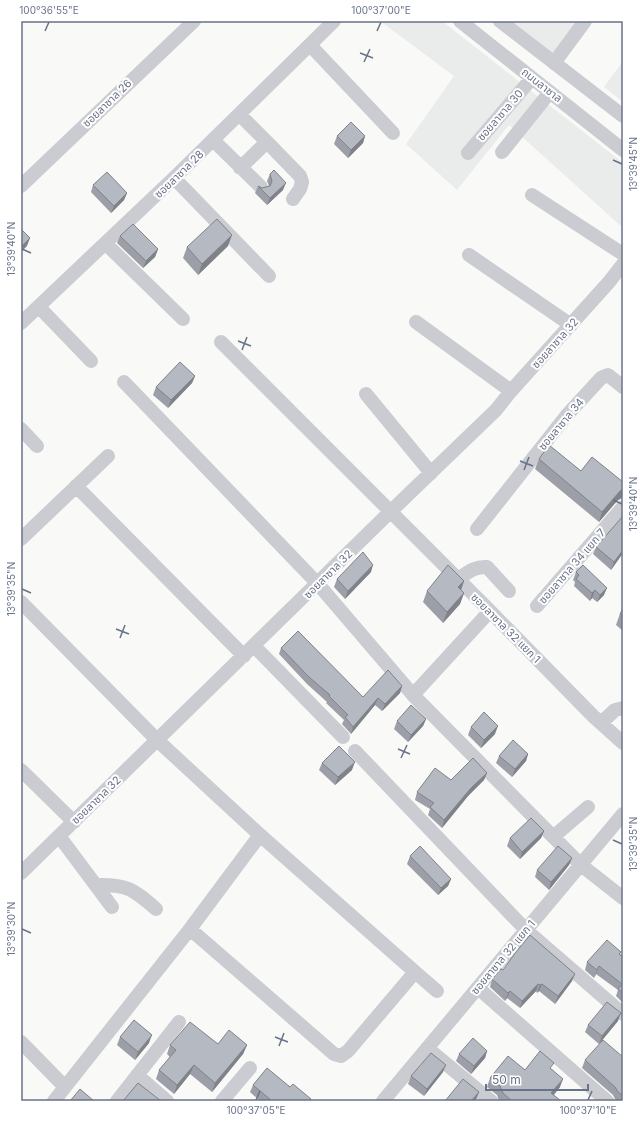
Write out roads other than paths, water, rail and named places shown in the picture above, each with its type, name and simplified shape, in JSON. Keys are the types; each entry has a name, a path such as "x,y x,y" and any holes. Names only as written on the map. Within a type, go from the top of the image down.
{"street":[{"name":"ซอยลาซาล 26","path":"21,186 194,21"},
{"name":"ซอยลาซาล 28","path":"21,323 40,307 240,115 334,21"},
{"name":"ถนนลาซาล","path":"460,21 623,150"},
{"path":"500,21 623,116"},
{"path":"554,63 585,21"},
{"path":"310,45 393,133"},
{"name":"ซอยลาซาล 30","path":"468,153 532,78"},
{"path":"502,152 550,92"},
{"path":"240,115 300,176 302,182 293,199"},
{"path":"213,140 261,187"},
{"path":"240,168 268,142"},
{"path":"174,178 268,276"},
{"path":"532,195 623,254"},
{"path":"106,244 183,319"},
{"path":"469,255 571,325"},
{"name":"ซอยลาซาล 32","path":"21,873 496,410 511,391 609,282 623,264"},
{"path":"40,307 91,361"},
{"path":"416,322 511,391"},
{"name":"ซอยลาซาล 32 แยก 1","path":"221,342 601,723 623,743"},
{"name":"ซอยลาซาล 34","path":"477,530 567,415 601,378 608,375 623,387"},
{"path":"124,382 318,584 413,694 553,837 581,864 623,898"},
{"path":"366,394 431,473"},
{"path":"21,429 37,446"},
{"path":"21,539 108,456"},
{"path":"76,486 249,651 343,737"},
{"name":"ซอยลาซาล 34 แยก 7","path":"537,606 623,507"},
{"path":"458,580 473,569 486,567 509,590"},
{"path":"21,602 157,740 260,835 437,991"},
{"path":"413,694 490,611"},
{"path":"601,723 615,710 623,708"},
{"path":"355,751 526,930 623,1014"},
{"path":"21,770 74,822"},
{"path":"553,837 588,807"},
{"name":"ซอยลาซาล 32 แยก 1","path":"383,1101 623,814"},
{"path":"54,1101 190,929 260,835"},
{"path":"59,836 112,907"},
{"path":"96,885 111,884 129,889 136,892 156,909"},
{"path":"190,929 334,1054 341,1056 348,1051 415,972"},
{"path":"478,988 607,1101"},
{"path":"116,1101 179,1022"},
{"path":"21,1042 65,1087"},
{"path":"427,1048 491,1101"},
{"path":"222,1101 250,1068"},
{"path":"137,1075 167,1101"}]}
